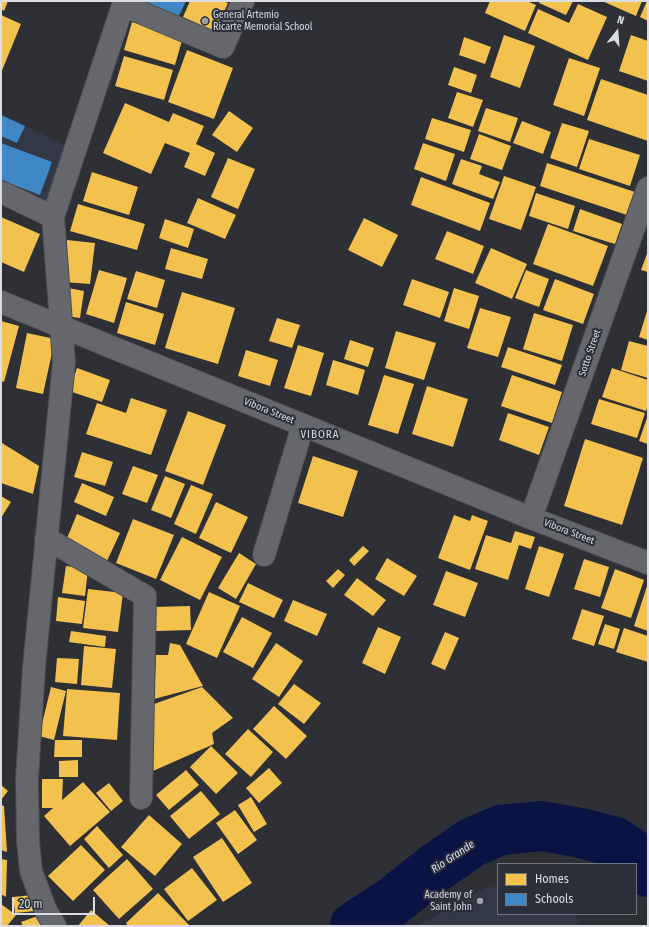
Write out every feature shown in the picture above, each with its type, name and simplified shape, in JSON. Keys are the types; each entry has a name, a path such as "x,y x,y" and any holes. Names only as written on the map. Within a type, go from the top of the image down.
{"street":[{"path":"55,926 46,911 31,871 27,813 27,779 34,667 64,362 52,217 123,5 222,47 243,1"},
{"name":"Sotto Street","path":"531,518 648,188"},
{"path":"1,192 52,217"},
{"name":"Vibora Street","path":"1,302 531,518 648,563"},
{"path":"264,555 303,425"},
{"path":"46,538 145,596 141,798"}],"shaded area":[{"path":"1,114 71,148 49,209 1,186"},
{"name":"Academy of Saint John","path":"489,886 497,889 497,915 576,915 581,926 417,926"}],"building: Homes":[{"path":"1,1 8,1 4,11 1,9"},
{"path":"190,1 222,1 228,3 215,32 183,17"},
{"path":"490,1 527,1 536,5 525,31 485,13"},
{"path":"540,1 573,1 566,15 539,3"},
{"path":"602,1 642,1 636,16"},
{"path":"648,1 648,21 640,17"},
{"path":"578,4 607,17 588,60 528,33 538,9 569,23"},
{"path":"1,15 21,24 1,73"},
{"path":"132,22 183,37 175,65 124,50"},
{"path":"504,35 535,46 520,88 490,77"},
{"path":"631,35 648,41 648,81 619,71"},
{"path":"464,37 491,47 485,64 459,55"},
{"path":"187,50 233,68 214,119 168,102"},
{"path":"124,56 173,70 164,100 115,86"},
{"path":"569,58 600,68 584,116 553,105"},
{"path":"454,67 477,75 471,93 448,85"},
{"path":"601,79 648,95 648,141 587,120"},
{"path":"457,92 483,100 473,127 448,118"},
{"path":"125,103 169,122 173,113 204,126 196,144 215,153 205,176 184,167 190,153 165,143 151,174 103,153"},
{"path":"486,108 518,118 510,142 478,131"},
{"path":"229,111 253,128 237,152 212,135"},
{"path":"432,118 471,130 464,152 425,139"},
{"path":"522,121 551,132 543,154 513,143"},
{"path":"562,123 589,131 577,167 550,158"},
{"path":"479,134 511,146 502,170 470,159"},
{"path":"589,139 640,155 630,186 579,169"},
{"path":"423,143 455,154 446,181 414,169"},
{"path":"228,158 255,169 238,209 211,197"},
{"path":"461,159 482,166 479,174 500,182 493,199 452,184"},
{"path":"547,163 635,192 627,215 540,186"},
{"path":"92,172 138,187 129,215 83,201"},
{"path":"504,176 536,187 521,230 489,219"},
{"path":"421,177 490,203 480,231 411,205"},
{"path":"536,193 575,206 568,229 529,216"},
{"path":"198,198 236,215 225,239 187,223"},
{"path":"78,204 145,224 137,250 70,231"},
{"path":"580,209 622,224 615,244 573,231"},
{"path":"1,217 40,234 24,272 1,262"},
{"path":"364,218 398,235 382,267 348,250"},
{"path":"165,219 194,229 188,248 159,238"},
{"path":"548,224 608,246 593,286 533,264"},
{"path":"447,231 484,246 473,274 435,259"},
{"path":"67,240 95,243 90,284 64,282"},
{"path":"171,248 208,259 202,279 165,269"},
{"path":"491,248 527,264 512,299 475,283"},
{"path":"648,251 648,272 641,270"},
{"path":"99,270 127,278 114,323 86,314"},
{"path":"526,270 549,279 539,307 515,298"},
{"path":"136,271 165,280 157,308 127,299"},
{"path":"412,279 449,292 440,318 403,305"},
{"path":"555,279 594,294 583,324 543,310"},
{"path":"68,288 84,291 80,318 65,316"},
{"path":"454,288 479,296 469,329 444,321"},
{"path":"182,292 235,308 218,364 165,348"},
{"path":"126,302 164,314 155,345 117,333"},
{"path":"480,308 511,317 498,357 467,348"},
{"path":"648,308 648,340 639,337"},
{"path":"534,313 573,325 562,361 523,349"},
{"path":"277,318 300,325 292,348 269,341"},
{"path":"1,321 19,326 4,382 1,381"},
{"path":"396,331 436,343 424,380 385,368"},
{"path":"27,333 55,339 43,394 16,388"},
{"path":"350,340 374,348 368,367 344,359"},
{"path":"629,341 648,346 648,378 621,370"},
{"path":"298,345 324,353 311,396 284,388"},
{"path":"508,347 562,365 555,385 501,367"},
{"path":"246,350 278,360 270,386 238,376"},
{"path":"333,360 365,370 358,395 326,385"},
{"path":"77,368 110,380 102,402 69,391"},
{"path":"612,368 648,380 648,404 646,411 602,397"},
{"path":"384,375 414,384 398,434 368,425"},
{"path":"512,375 562,392 552,423 501,406"},
{"path":"427,386 468,399 453,447 412,434"},
{"path":"131,398 167,410 151,455 86,434 97,403 126,413"},
{"path":"599,399 645,413 637,438 591,424"},
{"path":"188,411 226,425 203,485 165,471"},
{"path":"508,413 549,427 539,455 499,440"},
{"path":"648,415 648,444 639,441"},
{"path":"585,439 643,458 622,525 564,506"},
{"path":"2,443 39,466 33,494 1,483"},
{"path":"82,452 113,462 105,486 74,477"},
{"path":"313,456 358,471 343,517 298,503"},
{"path":"133,466 158,475 147,503 122,494"},
{"path":"165,476 185,484 171,518 151,510"},
{"path":"82,483 114,497 106,516 74,502"},
{"path":"191,485 213,494 196,534 174,524"},
{"path":"1,496 11,502 1,518"},
{"path":"216,502 248,517 231,553 199,538"},
{"path":"77,514 120,533 107,561 65,543"},
{"path":"454,515 470,521 472,515 488,521 470,570 438,558"},
{"path":"133,519 174,535 156,579 116,563"},
{"path":"515,531 535,537 531,549 519,545 508,580 475,569 486,535 511,543"},
{"path":"182,537 222,557 200,600 160,580"},
{"path":"363,546 369,551 354,566 349,560"},
{"path":"539,546 564,554 549,597 525,589"},
{"path":"239,553 256,564 236,599 218,588"},
{"path":"387,558 417,576 404,596 375,579"},
{"path":"584,559 609,567 600,597 574,589"},
{"path":"66,566 88,569 85,596 62,593"},
{"path":"338,569 345,575 333,588 326,581"},
{"path":"615,569 644,580 631,618 601,608"},
{"path":"446,571 478,583 465,617 433,605"},
{"path":"357,578 386,600 373,616 344,595"},
{"path":"248,583 283,600 274,618 239,602"},
{"path":"648,583 648,631 634,626"},
{"path":"88,589 123,593 118,632 83,628"},
{"path":"209,592 240,606 217,658 186,644"},
{"path":"58,597 85,601 82,624 56,621"},
{"path":"293,600 327,614 317,636 284,621"},
{"path":"190,606 191,630 156,631 154,607"},
{"path":"582,609 604,616 594,646 572,639"},
{"path":"242,617 272,633 253,668 223,652"},
{"path":"605,624 620,629 614,649 598,644"},
{"path":"378,627 401,637 385,674 362,663"},
{"path":"624,628 648,636 648,662 616,652"},
{"path":"71,631 106,636 105,647 69,642"},
{"path":"445,632 459,638 445,670 431,664"},
{"path":"170,643 180,645 203,686 154,699 156,655 168,655"},
{"path":"276,643 303,661 279,697 252,679"},
{"path":"84,646 116,649 112,688 81,685"},
{"path":"57,658 79,659 77,684 55,682"},
{"path":"294,684 321,703 304,724 278,704"},
{"path":"51,687 66,691 54,740 39,736"},
{"path":"202,687 233,718 212,733 214,744 153,771 154,704"},
{"path":"67,689 120,693 117,740 63,736"},
{"path":"274,706 307,736 286,759 253,729"},
{"path":"248,729 273,752 251,777 225,754"},
{"path":"55,740 82,740 82,757 54,757"},
{"path":"211,746 238,773 216,794 190,767"},
{"path":"78,760 78,777 59,777 59,761"},
{"path":"269,768 282,783 259,803 246,788"},
{"path":"186,770 199,785 169,810 156,795"},
{"path":"42,779 63,779 62,800 83,782 110,812 70,846 44,816 53,808 42,808"},
{"path":"109,783 123,801 111,811 96,793"},
{"path":"1,785 8,791 1,800"},
{"path":"201,791 220,814 189,839 170,816"},
{"path":"251,797 267,824 254,832 238,805"},
{"path":"1,805 4,806 7,852 1,850"},
{"path":"235,810 257,840 238,854 216,823"},
{"path":"149,815 182,844 155,876 121,847"},
{"path":"97,826 123,855 109,868 84,839"},
{"path":"222,838 252,883 223,902 193,857"},
{"path":"81,845 105,870 73,901 48,876"},
{"path":"1,859 7,860 6,897 1,894"},
{"path":"127,859 153,889 119,919 93,890"},
{"path":"192,868 217,900 188,921 164,889"},
{"path":"158,893 190,926 128,926 126,923"},
{"path":"33,895 35,911 15,913 13,897"},
{"path":"1,904 16,915 7,926 1,926"},
{"path":"91,910 110,926 78,926"},
{"path":"43,914 48,926 23,926 21,922"}],"building: Schools":[{"path":"141,1 186,1 178,18"},
{"path":"1,115 25,126 17,143 1,136"},
{"path":"1,143 52,162 40,195 1,180"}],"waterway":[{"name":"Rio Grande","path":"355,926 392,902 435,868 471,843 500,830 542,826 581,833 615,842 630,852 648,872"}],"place":[{"name":"General Artemio Ricarte Memorial School","path":"205,21"},
{"name":"Academy of Saint John","path":"480,901"}],"district":[{"name":"VIBORA","path":"320,435"}]}
